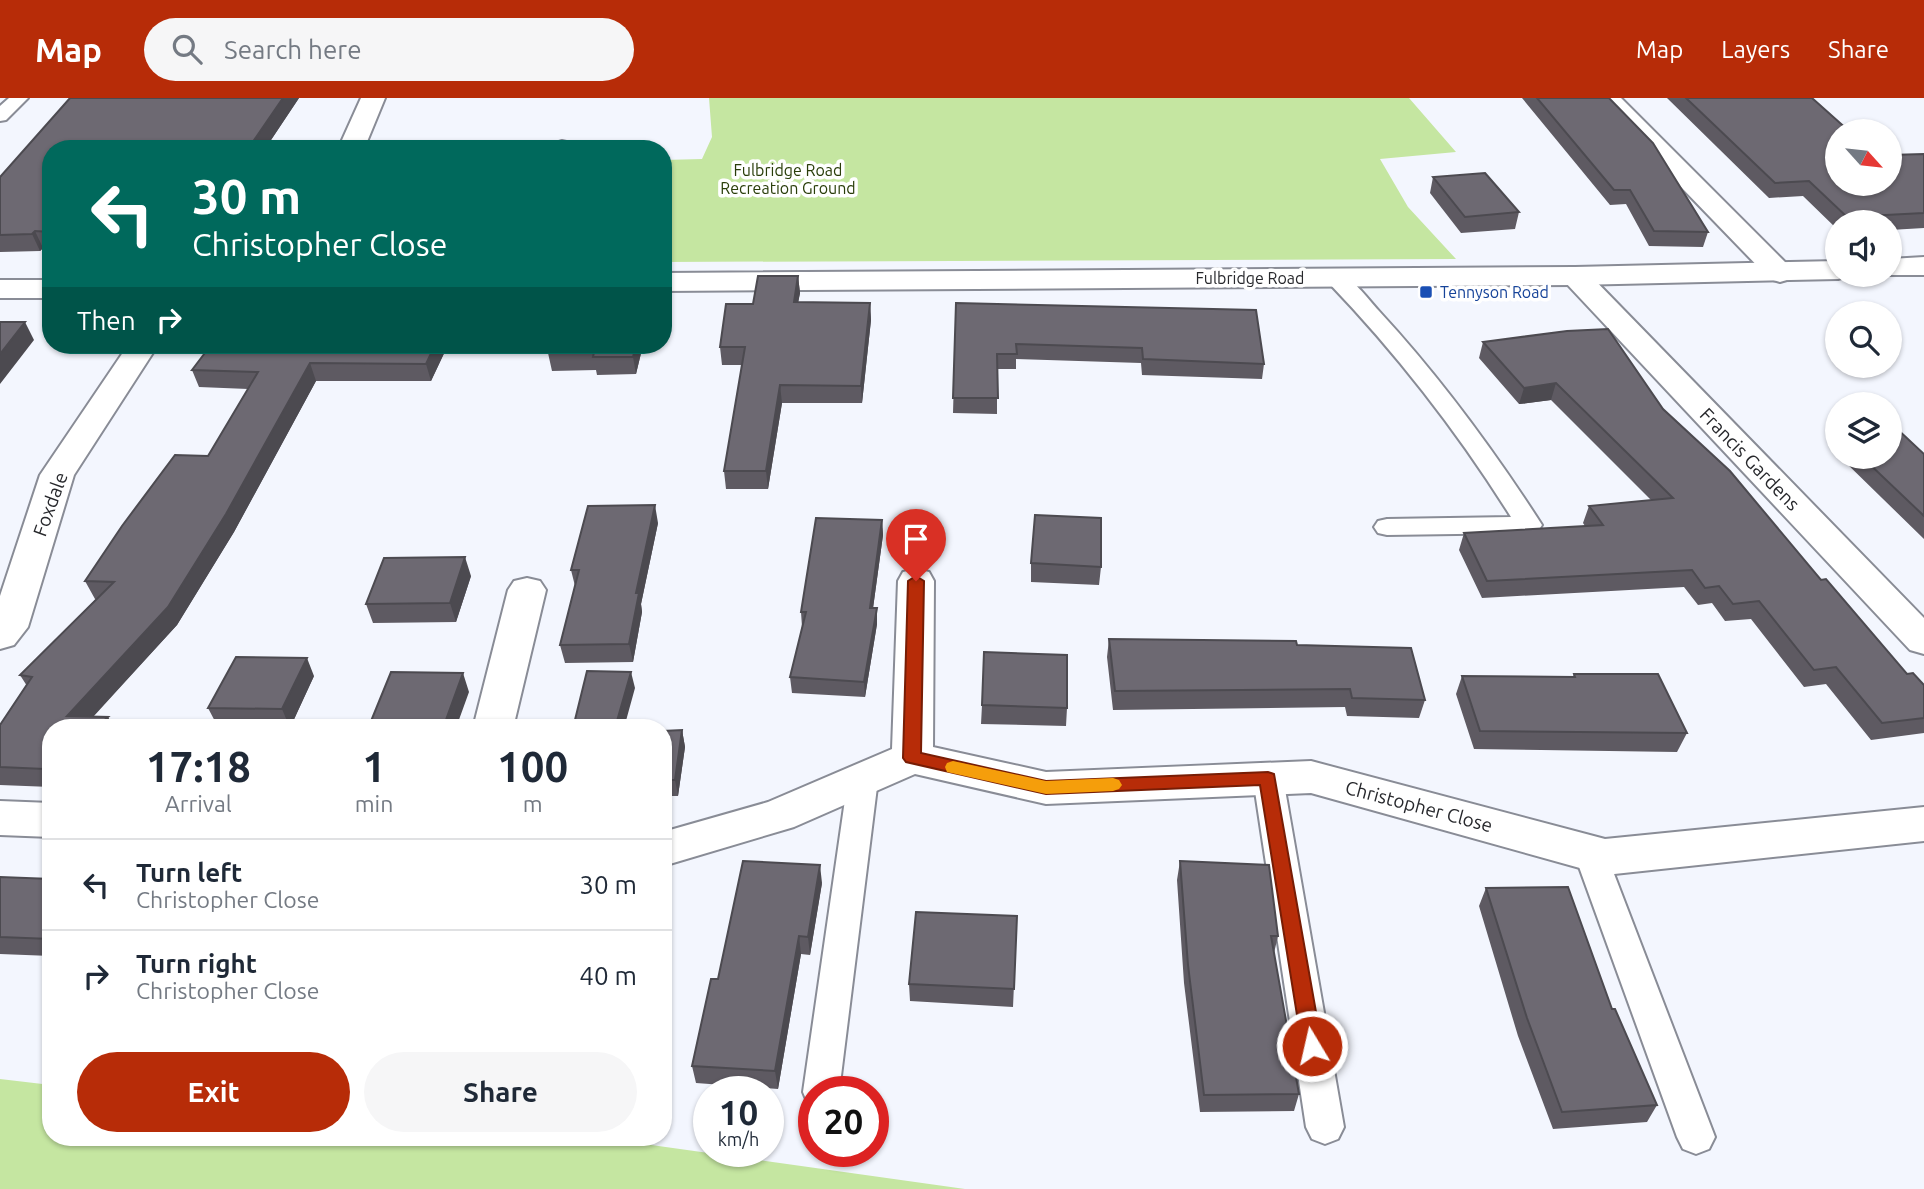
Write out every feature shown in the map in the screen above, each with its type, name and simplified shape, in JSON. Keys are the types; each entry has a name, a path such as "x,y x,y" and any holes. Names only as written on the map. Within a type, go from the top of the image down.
{"street":[{"path":"355,140 373,98"},
{"path":"1607,98 1780,272"},
{"path":"1902,267 1924,266"},
{"name":"Fulbridge Road","path":"672,282 1575,276 1825,270"},
{"name":"Francis Gardens","path":"1575,276 1924,641"},
{"path":"0,289 42,289"},
{"name":"Foxdale","path":"0,636 9,627 57,475 137,354"},
{"path":"672,846 779,815 912,758 916,581"},
{"path":"495,719 527,590"},
{"name":"Christopher Close","path":"912,758 1046,788 1311,777 1605,858 1924,824"},
{"path":"0,818 42,820"}],"lane":[{"path":"0,116 19,98"},
{"path":"1335,278 1382,324 1491,463 1529,525 1387,527"},
{"path":"1268,778 1325,1127"},
{"path":"823,1076 863,779"},
{"path":"1590,853 1696,1138"}],"green space":[{"name":"Fulbridge Road Recreation Ground","path":"709,98 1409,98 1456,152 1380,159 1408,207 1456,259 672,262 672,160 702,159 712,137"},
{"path":"0,1079 42,1084 42,1146 658,1146 693,1151 693,1167 784,1167 784,1164 965,1189 0,1189"}],"building":[{"path":"70,98 283,98 254,140 42,140 42,231 0,235 0,177"},
{"path":"1537,98 1609,98 1653,143 1708,232 1654,231 1630,190 1614,190"},
{"path":"1686,98 1812,98 1836,119 1825,119 1825,196 1902,196 1902,155 1924,154 1924,213 1902,214 1902,210 1840,210 1809,181 1775,183"},
{"path":"1485,173 1519,212 1465,217 1433,177"},
{"path":"758,276 798,276 794,302 870,303 861,386 780,385 766,471 724,471 745,347 720,347 726,304 753,304"},
{"path":"956,303 1256,310 1264,364 1143,359 1142,348 1016,344 1017,354 997,354 998,398 953,398"},
{"path":"0,322 25,322 0,354"},
{"path":"1608,329 1663,409 1730,471 1821,580 1826,579 1907,674 1913,673 1924,685 1924,718 1882,723 1836,667 1814,670 1759,601 1733,604 1719,586 1705,588 1692,570 1487,581 1464,533 1603,525 1589,506 1673,498 1556,383 1524,388 1483,342 1567,331"},
{"path":"204,354 431,354 426,364 310,363 226,514 168,607 67,716 108,717 42,719 42,769 0,767 0,725 32,677 20,675 114,582 85,581 175,455 208,456 258,372 192,370"},
{"path":"594,354 634,354 633,357 593,357"},
{"path":"1902,433 1924,454 1924,516 1875,469 1902,469"},
{"path":"655,505 636,593 639,593 629,644 560,645 579,570 571,570 588,506"},
{"path":"1035,515 1101,518 1101,567 1031,563"},
{"path":"816,518 882,520 870,608 877,608 864,682 790,677 806,612 801,612"},
{"path":"465,557 450,603 366,604 384,558"},
{"path":"1109,639 1296,641 1297,645 1411,648 1425,700 1352,698 1350,689 1115,691"},
{"path":"984,652 1067,655 1067,708 982,705"},
{"path":"236,657 307,658 282,709 208,708"},
{"path":"587,671 631,672 618,719 575,719"},
{"path":"391,672 463,673 446,719 372,719"},
{"path":"1574,674 1658,674 1687,733 1480,731 1462,676 1575,677"},
{"path":"682,730 675,780 672,780 672,731"},
{"path":"743,861 820,865 808,937 799,936 775,1071 692,1066 711,979 718,979"},
{"path":"1180,861 1269,865 1278,936 1271,936 1299,1094 1204,1095 1188,965"},
{"path":"0,877 42,879 42,939 0,937"},
{"path":"1568,887 1612,1009 1615,1009 1657,1105 1562,1112 1527,1018 1486,888"},
{"path":"916,912 1017,916 1014,989 909,984"}],"slow traffic":[{"path":"953,767 1046,788 1113,785"}],"place":[{"name":"Tennyson Road","path":"1426,292"}],"route":[{"path":"916,581 912,758 1046,788 1268,778 1312,1046"}]}
